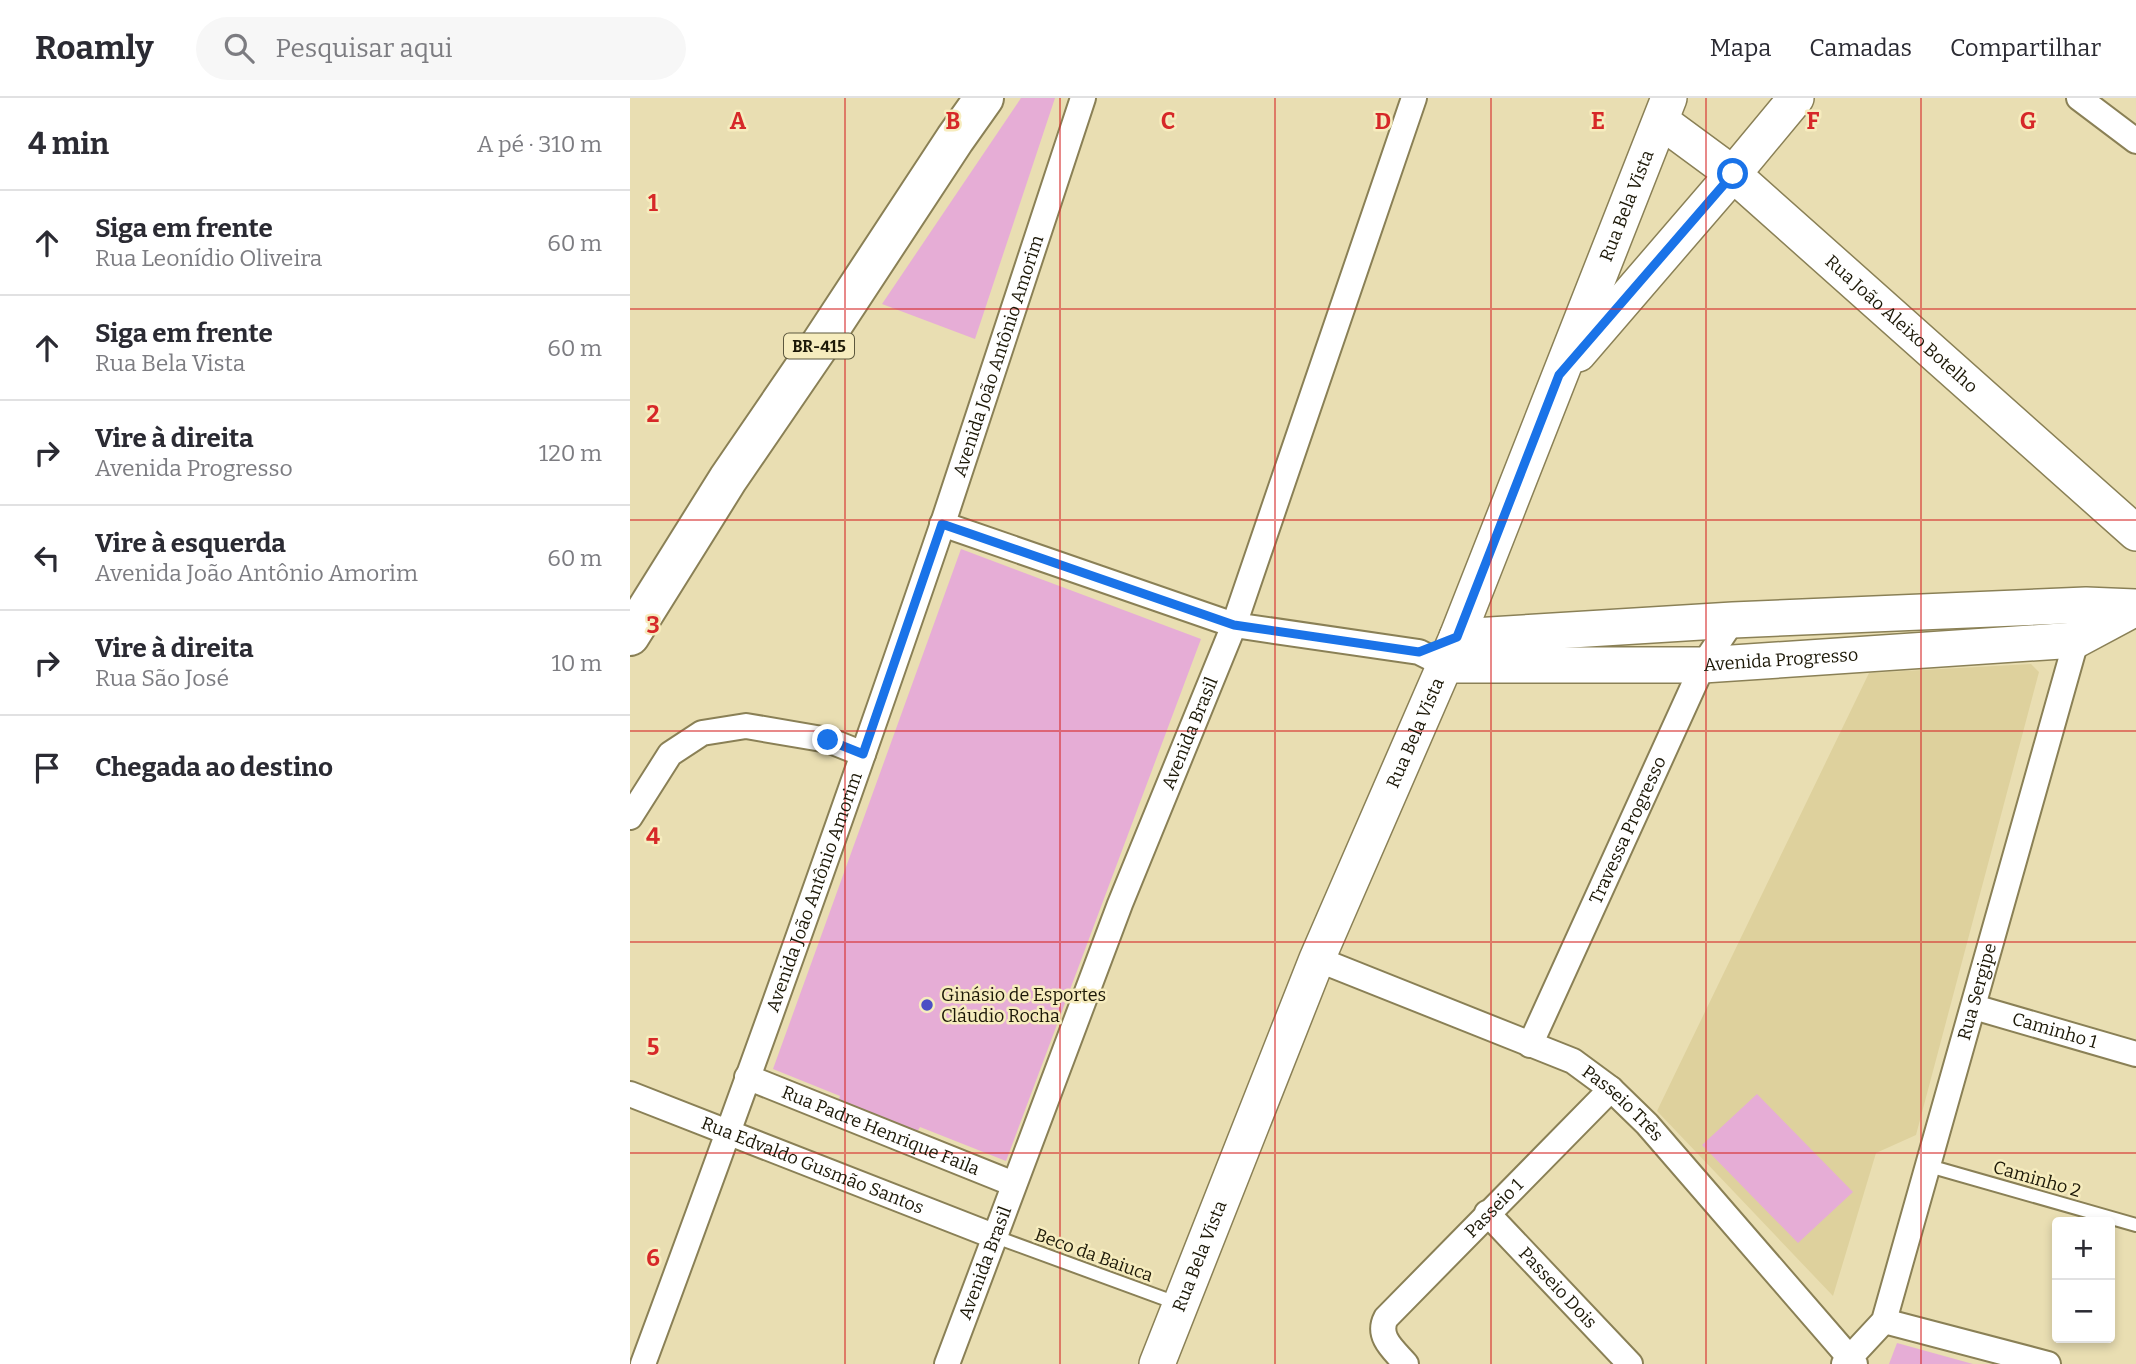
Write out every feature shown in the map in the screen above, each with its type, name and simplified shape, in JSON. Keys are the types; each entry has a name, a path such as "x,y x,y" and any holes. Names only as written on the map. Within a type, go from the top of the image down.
{"main road":[{"name":"BR-415","path":"630,636 728,479 984,98"}],"street":[{"name":"Avenida João Antônio Amorim","path":"643,1364 863,754 1083,98"},
{"name":"Avenida Brasil","path":"947,1364 1120,904 1234,625 1414,98"},
{"path":"1559,375 1796,98"},
{"path":"2079,98 2136,141"},
{"name":"Rua João Aleixo Botelho","path":"1665,109 1733,174 2136,533"},
{"name":"Rua Bela Vista","path":"1157,1364 1440,652 1559,375 1665,109"},
{"name":"Avenida Progresso","path":"942,524 1234,625 1440,652 1703,665 2076,640 2136,607"},
{"name":"Avenida Progresso","path":"1440,652 1733,620 2086,605 2136,607"},
{"name":"Rua Sergipe","path":"1849,1362 1884,1321 2086,605"},
{"name":"Travessa Progresso","path":"1530,1045 1703,665 1733,620"},
{"path":"630,817 670,754 702,733 746,726 828,740 863,754"},
{"name":"Passeio Três","path":"1317,959 1573,1061 1611,1089 1647,1124 1849,1362"},
{"name":"Caminho 1","path":"1974,1007 2136,1054"},
{"name":"Rua Padre Henrique Faila","path":"747,1077 1014,1184"},
{"name":"Passeio 1","path":"1406,1364 1385,1340 1382,1329 1386,1318 1611,1089"},
{"name":"Rua Edvaldo Gusmão Santos","path":"630,1094 996,1237"},
{"name":"Passeio Dois","path":"1487,1213 1630,1364"},
{"path":"1884,1321 2048,1364"}],"lane":[{"name":"Caminho 2","path":"1929,1166 2136,1225"},
{"name":"Beco da Baiuca","path":"996,1237 1181,1305"}],"shaded area":[{"path":"1021,98 1055,98 975,339 882,304"},
{"path":"961,549 1201,639 1006,1161 920,1127 917,1132 838,1101 840,1096 773,1069"},
{"path":"2031,664 2039,672 1916,1135 1876,1153 1833,1296 1657,1111 1869,673"},
{"path":"1757,1094 1853,1192 1798,1243 1702,1145"},
{"path":"1897,1343 1973,1364 1889,1364"}],"place":[{"name":"Ginásio de Esportes Cláudio Rocha","path":"927,1005"}],"route":[{"path":"828,740 863,754 942,524 1234,625 1419,652 1457,637 1559,375 1733,174"}]}
